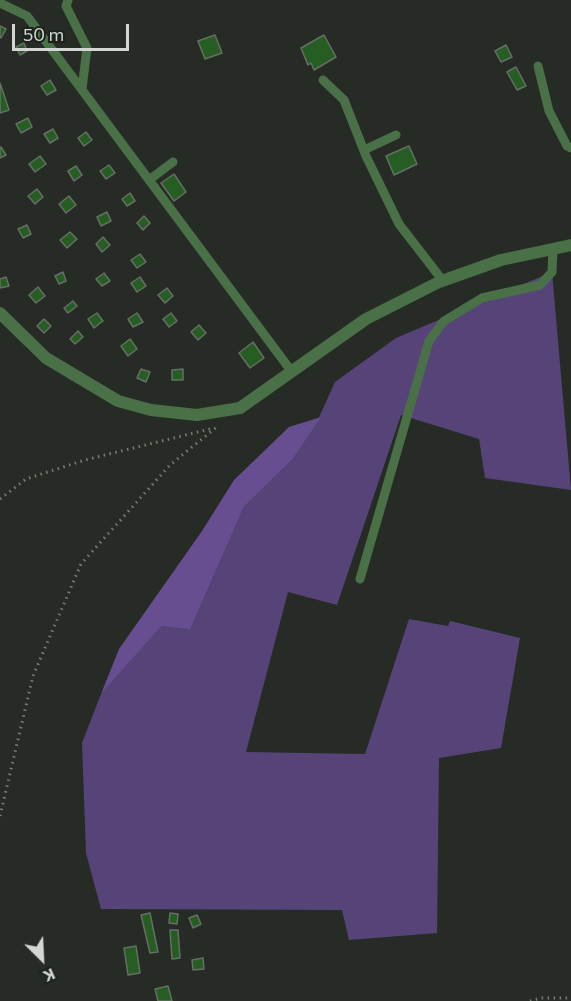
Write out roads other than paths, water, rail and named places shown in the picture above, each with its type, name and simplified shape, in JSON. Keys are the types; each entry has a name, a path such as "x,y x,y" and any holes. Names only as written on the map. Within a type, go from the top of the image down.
{"street":[{"path":"0,313 46,358 118,401 151,411 197,415 240,408 366,319 443,281 501,260 571,244"}],"lane":[{"path":"68,0 66,6 87,48 82,89"},
{"path":"0,3 27,16 291,372"},
{"path":"538,66 549,111 567,146 571,148"},
{"path":"323,80 344,100 364,150 399,224 443,281"},
{"path":"364,150 396,135"},
{"path":"149,180 174,162"},
{"path":"360,579 429,341 444,321 482,298 540,285 552,272 553,249"}]}
